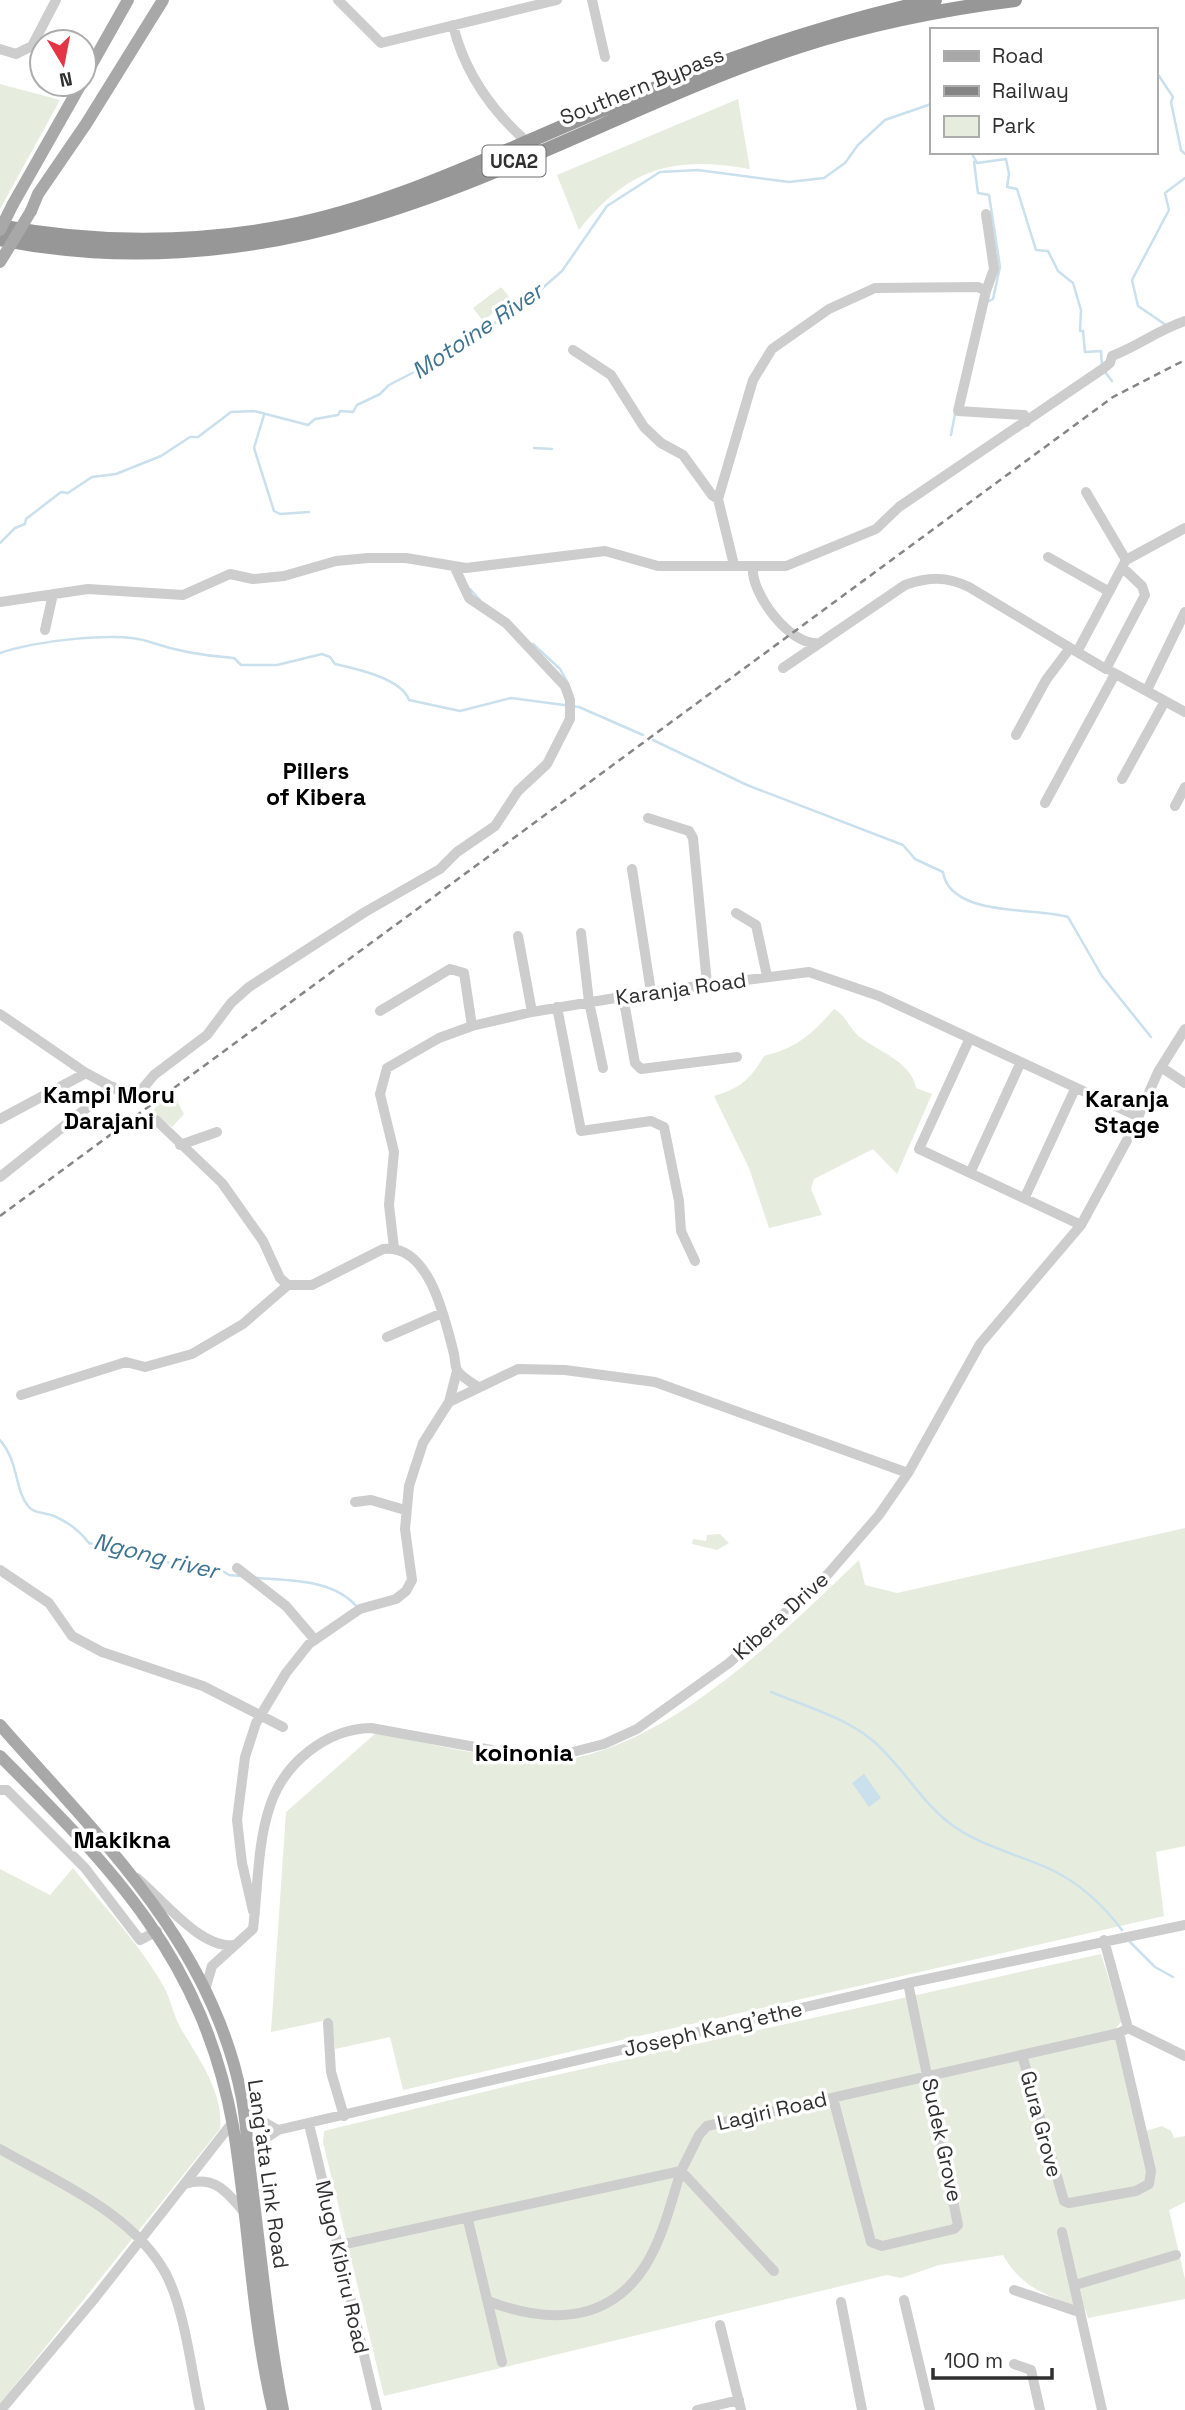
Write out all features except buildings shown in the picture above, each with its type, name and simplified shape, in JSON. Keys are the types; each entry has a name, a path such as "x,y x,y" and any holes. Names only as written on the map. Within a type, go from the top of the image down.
{"highway":[{"name":"Southern Bypass","path":"0,228 117,240 174,239 284,227 399,193 712,64 810,31 935,0"},
{"name":"Southern Bypass","path":"0,239 117,254 198,251 316,231 424,198 660,99 795,47 850,30 1015,0"}],"main road":[{"path":"98,54 130,0"},
{"path":"134,45 155,0"},
{"path":"0,262 31,211 38,194 86,124 163,0"},
{"path":"0,228 73,98"},
{"name":"Lang'ata Link Road","path":"0,1725 135,1876 181,1945 205,1990 233,2066 240,2118 243,2212 273,2410"},
{"name":"Lang'ata Link Road","path":"0,1756 75,1830 158,1931 194,2000 240,2118 248,2150 265,2298 283,2410"}],"street":[{"path":"0,49 16,54 32,46 56,0"},
{"path":"338,0 381,43 557,0"},
{"path":"592,0 605,57"},
{"path":"453,25 459,52 481,92 527,142"},
{"path":"986,214 994,270 986,291 958,411 1024,415 1026,422"},
{"path":"734,565 718,499 753,380 761,362 772,349 830,309 876,288 960,287 986,291"},
{"path":"0,602 88,589 183,595 230,574 253,579 284,576 336,561 368,558 406,558 455,568 605,551 658,566 786,566 876,529 899,508 1111,363 1112,356 1135,347 1160,330 1185,321"},
{"path":"573,350 611,375 644,427 662,443 683,455 712,495 718,499"},
{"path":"1045,803 1111,672 1145,595 1086,492"},
{"path":"1016,736 1046,680 1074,650 1125,564 1185,528"},
{"path":"1048,556 1108,591"},
{"path":"0,1014 86,1073 134,1099 154,1075 207,1035 231,1003 249,987 365,912 440,869 457,852 495,826 518,791 547,764 569,719 570,704 565,686 536,653 506,623 469,598 455,568"},
{"path":"753,568 752,576 771,611 790,635 803,642 820,643"},
{"path":"783,668 905,585 925,579 945,578 969,587 1111,672 1185,712"},
{"path":"45,630 53,594"},
{"path":"1147,690 1185,612"},
{"path":"1122,779 1165,701"},
{"path":"1175,806 1185,788"},
{"path":"648,818 690,831 693,838 707,984"},
{"path":"632,869 651,992"},
{"path":"736,913 756,925 767,976"},
{"path":"581,933 589,1002 603,1068"},
{"path":"518,936 532,1012"},
{"path":"380,1011 450,969 456,969 464,973 472,1026"},
{"name":"Karanja Road","path":"394,1248 389,1205 394,1152 380,1094 384,1074 395,1062 423,1046 472,1026 557,1007 707,984 809,972 841,980 922,1015 969,1040 1139,1117"},
{"path":"623,996 635,1063 640,1069 737,1057"},
{"path":"557,1007 581,1131 651,1121 664,1127 681,1231 695,1261"},
{"name":"Kibera Drive","path":"254,1924 262,1839 270,1804 288,1773 327,1738 353,1728 371,1728 513,1754 565,1754 615,1739 637,1729 725,1666 786,1614 837,1564 879,1515 908,1473 980,1344 1081,1225 1139,1117 1161,1067 1185,1029"},
{"path":"969,1040 919,1149 971,1171 1081,1225"},
{"path":"971,1171 1020,1063"},
{"path":"1161,1067 1185,1083"},
{"path":"0,1119 86,1073"},
{"path":"0,1177 113,1087"},
{"path":"1026,1197 1075,1089"},
{"path":"156,1120 234,1199 263,1241 280,1278 288,1285"},
{"path":"180,1144 217,1132"},
{"path":"21,1395 126,1362 145,1367 192,1354 243,1324 288,1285 312,1284 383,1249 394,1248 411,1256 423,1266 442,1313 457,1371 449,1402 423,1443 405,1510 412,1580 406,1591 396,1599 360,1609 315,1640 286,1673 260,1716 245,1757 237,1820 254,1924 212,1966 205,1990"},
{"path":"387,1337 442,1313"},
{"path":"449,1402 518,1369 565,1370 655,1382 908,1473"},
{"path":"457,1371 478,1387"},
{"path":"355,1502 371,1500 405,1510"},
{"path":"0,1570 49,1603 72,1636 102,1652 203,1686 284,1727"},
{"path":"240,1570 286,1606 315,1640"},
{"path":"0,1790 7,1790 70,1852 140,1940 158,1931"},
{"path":"135,1876 186,1920 195,1933 221,1946 233,1944"},
{"name":"Joseph Kang'ethe","path":"248,2150 278,2130 908,1983 1185,1925"},
{"path":"1104,1941 1124,2030 1185,2056"},
{"name":"Sudek Grove","path":"833,2098 868,2238 882,2246 954,2229 958,2225 908,1983"},
{"path":"328,2023 329,2057 344,2116"},
{"name":"Lagiri Road","path":"488,2301 519,2313 554,2317 587,2311 615,2296 646,2265 681,2171 694,2143 707,2126 1124,2030"},
{"name":"Gura Grove","path":"1022,2055 1064,2201 1069,2203 1136,2190 1149,2184 1151,2171 1124,2030"},
{"path":"1,2410 4,2397 95,2298 139,2239 240,2118 278,2130"},
{"name":"Mugo Kibiru Road","path":"309,2124 377,2410"},
{"path":"0,2149 98,2207 139,2239 165,2273 174,2293 200,2410"},
{"path":"337,2246 468,2220 681,2171 774,2271"},
{"path":"184,2184 197,2180 223,2187 243,2212 257,2221"},
{"path":"468,2220 502,2362"},
{"path":"1062,2232 1102,2410"},
{"path":"1075,2285 1176,2255"},
{"path":"1014,2290 1079,2312"},
{"path":"904,2300 930,2410"},
{"path":"841,2302 862,2410"},
{"path":"697,2410 740,2405 720,2325"},
{"path":"1014,2364 1031,2370 1040,2410"}],"green space":[{"path":"0,84 28,91 28,98 60,100 0,209"},
{"path":"738,99 750,169 698,164 654,171 616,192 579,230 557,175"},
{"path":"501,287 511,299 483,321 473,308"},
{"path":"834,1009 860,1037 902,1064 916,1088 932,1094 897,1174 873,1149 814,1179 811,1189 822,1215 769,1228 749,1168 714,1096 744,1082 764,1056 786,1049 803,1039"},
{"path":"173,1093 184,1114 172,1127 152,1112 166,1095"},
{"path":"1185,1528 1185,1846 1156,1852 1164,1916 403,2090 390,2037 335,2049 332,2019 271,2032 286,1812 376,1733 464,1751 537,1762 593,1753 635,1737 677,1714 718,1686 793,1622 859,1560 865,1585 897,1593"},
{"path":"720,1534 729,1543 717,1550 692,1544 693,1539 706,1541 707,1535"},
{"path":"73,1868 133,1941 164,1987 180,2027 214,2089 220,2129 0,2404 0,1869 50,1895"},
{"path":"1101,1954 1122,2021 1117,2027 1144,2127 1146,2131 1162,2126 1171,2131 1174,2138 1185,2136 1185,2202 1169,2210 1185,2279 1185,2299 1088,2318 1085,2309 1060,2301 1028,2284 1003,2255 939,2265 901,2278 887,2275 384,2396 323,2142 324,2131 520,2083"}],"water":[{"path":"864,1774 881,1798 869,1807 852,1783"}],"waterway":[{"name":"Motoine River","path":"1157,73 1173,97 1171,102 1181,150 1185,154"},
{"name":"Motoine River","path":"0,543 61,492 68,493 92,477 116,474 161,456 190,437 198,437 231,412 254,411 308,425 315,419 338,415 340,411 353,412 357,405 422,368 445,346 473,331 489,328 519,302 529,300 562,271 607,206 660,172 698,170 789,182 824,178 845,163 858,145 885,120 930,104"},
{"path":"972,154 977,163 1006,159 1009,174 1007,187 1017,189 1036,250 1048,251 1058,271 1073,283 1081,310 1080,331 1083,331 1085,352 1101,351 1102,366"},
{"path":"974,162 978,193 989,195 1000,267 993,299 987,302"},
{"path":"1166,325 1138,306 1132,280 1169,210 1165,193 1185,178"},
{"path":"1105,372 1112,381"},
{"path":"951,435 955,414"},
{"path":"264,415 254,448 274,511 280,514 309,512"},
{"path":"534,448 552,449"},
{"path":"470,589 480,600"},
{"path":"0,653 75,639 118,637 191,653 234,658 241,665 277,665 322,654 330,657 335,664 389,681 398,686 409,700 460,711 511,698 579,707 643,735"},
{"path":"533,644 560,669 568,683"},
{"path":"653,740 747,785 903,845 915,859 943,872 949,887 961,897 977,904 1068,917 1102,976 1151,1037"},
{"name":"Ngong river","path":"0,1440 10,1457 20,1491 28,1506 64,1521 89,1543 199,1570 215,1566 229,1575 240,1576"},
{"name":"Ngong river","path":"257,1578 312,1583 337,1592 358,1608"},
{"path":"771,1692 824,1713 861,1732 892,1759 928,1803 948,1822 973,1838 1041,1865 1074,1883 1091,1896 1122,1930"},
{"path":"1130,1942 1155,1967 1173,1977"}],"railway":[{"path":"0,1216 1113,397 1185,360"}],"district":[{"name":"Pillers of Kibera","path":"316,784"},
{"name":"Kampi Moru Darajani","path":"109,1108"},
{"name":"Karanja Stage","path":"1127,1112"},
{"name":"koinonia","path":"524,1753"},
{"name":"Makikna","path":"122,1840"}]}
